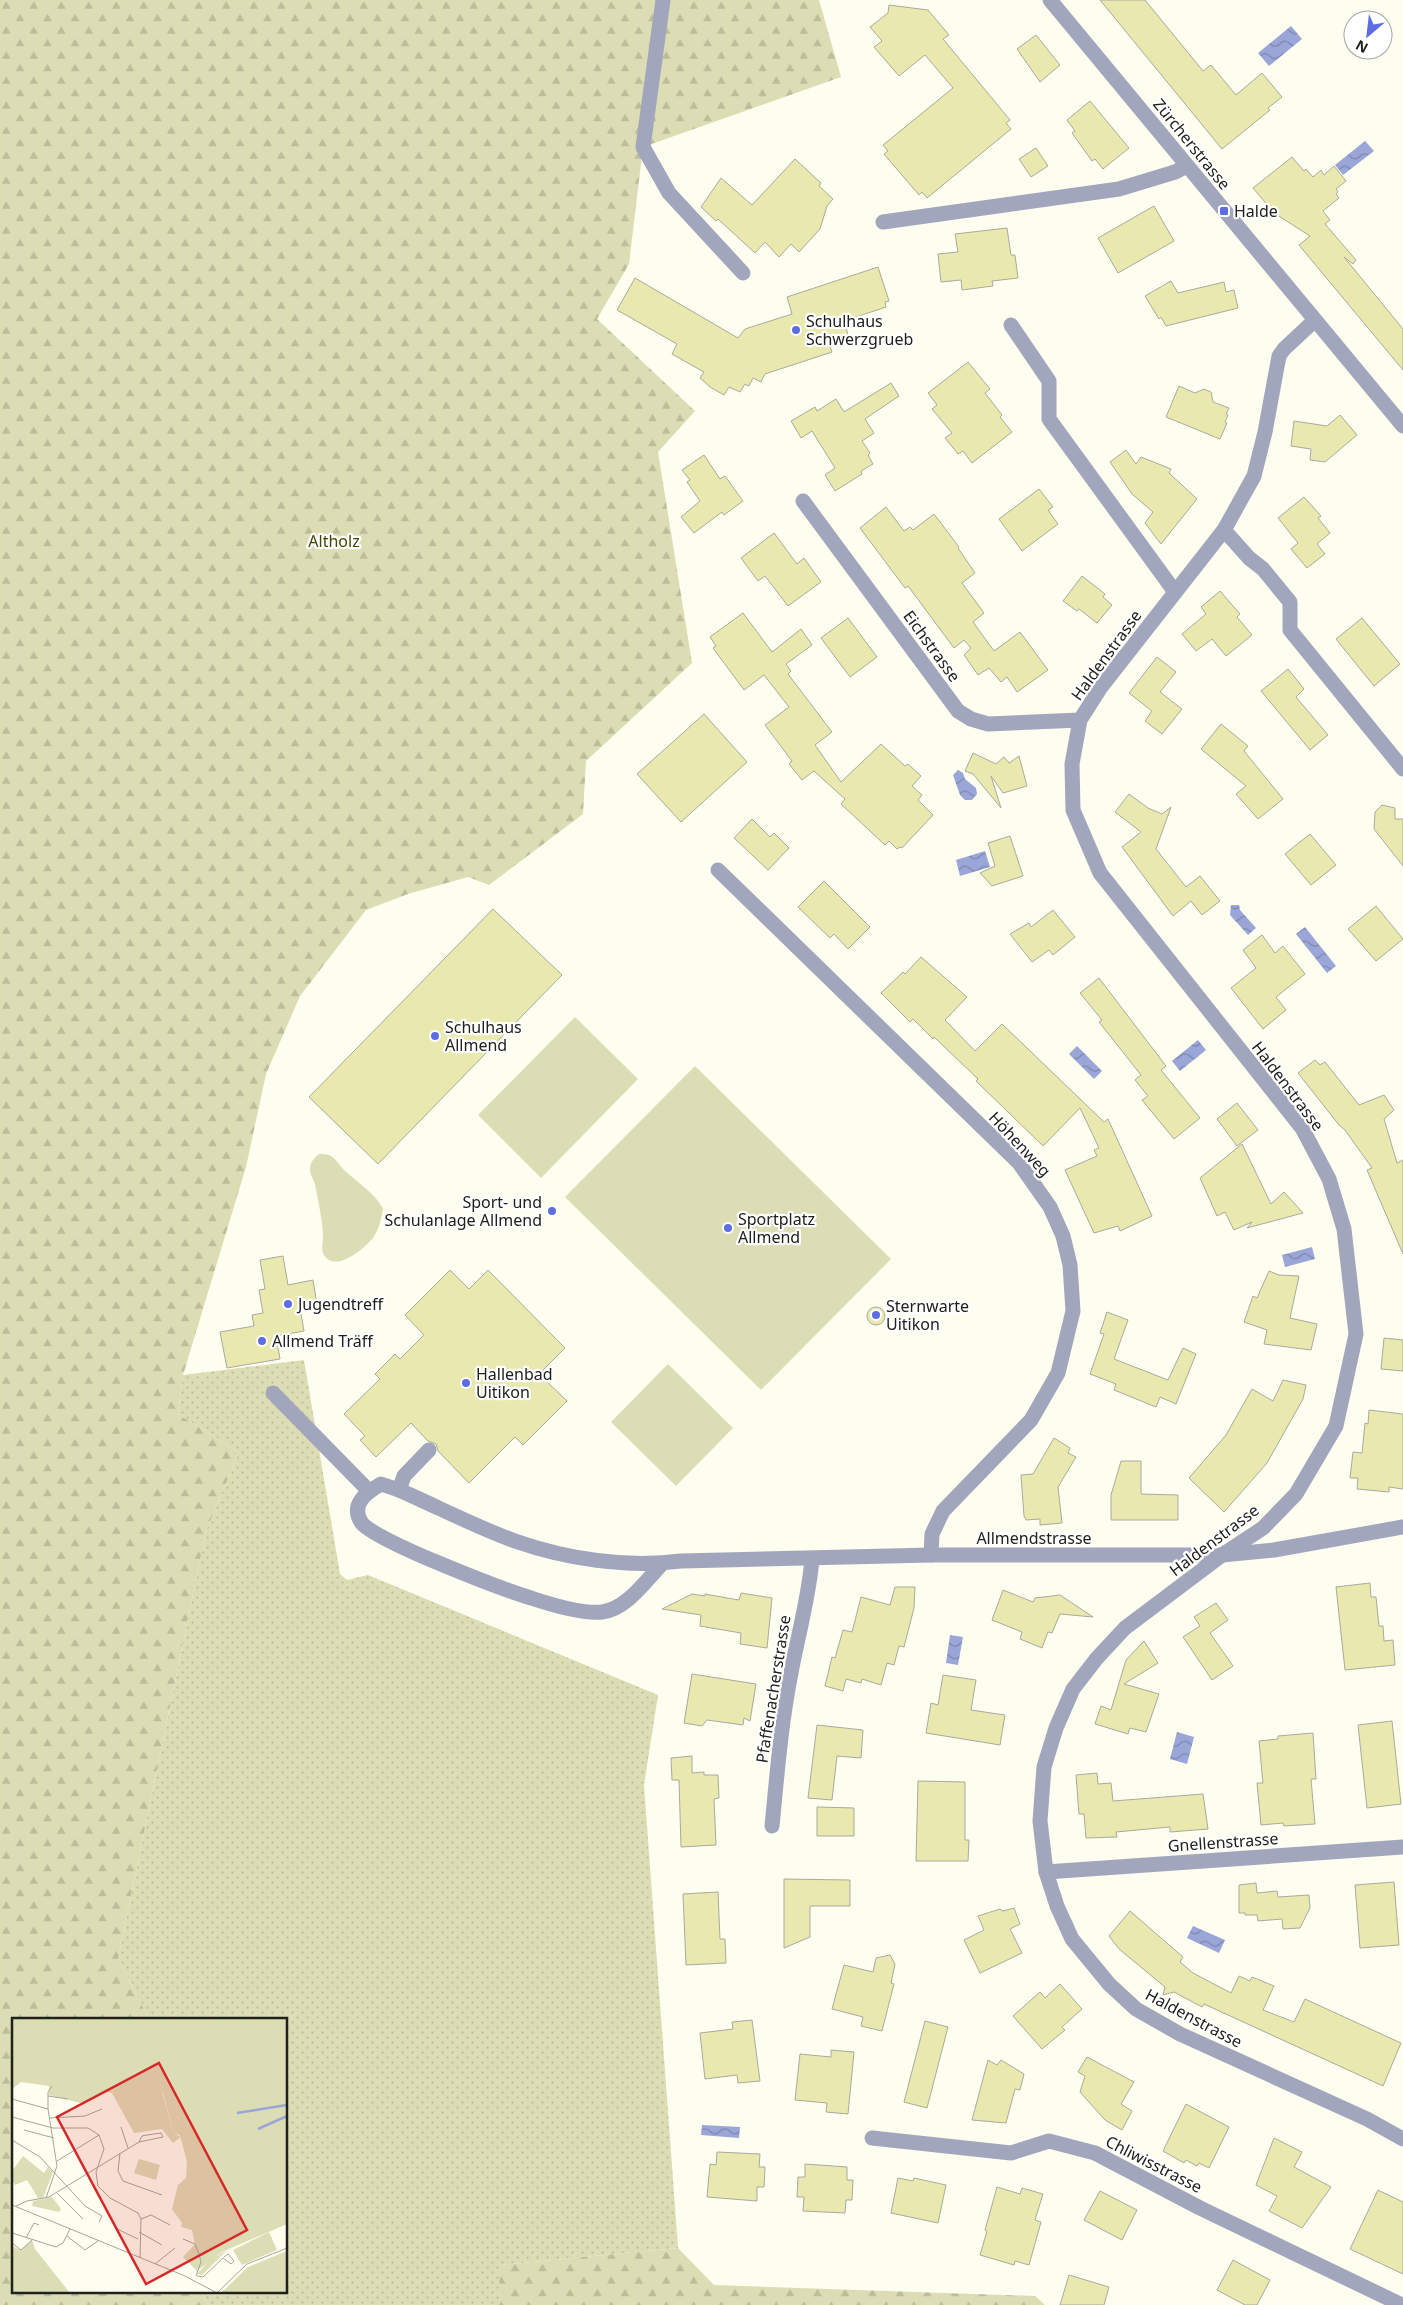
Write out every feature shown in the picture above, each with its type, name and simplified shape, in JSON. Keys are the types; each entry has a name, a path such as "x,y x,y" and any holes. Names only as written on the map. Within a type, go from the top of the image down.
{"street":[{"path":"663,0 643,147 669,193 743,273"},
{"name":"Zürcherstrasse","path":"1050,0 1403,426"},
{"path":"883,222 1120,189 1175,172 1187,166"},
{"name":"Haldenstrasse","path":"1315,320 1279,356 1265,432 1254,476 1224,530 1101,687 1080,720 1072,764 1074,810 1100,873 1302,1128 1329,1179 1344,1228 1356,1334 1336,1426 1296,1494 1263,1528 1222,1555 1125,1628 1097,1658 1074,1689 1056,1728 1044,1767 1040,1820 1046,1872 1057,1906 1072,1939 1109,1984 1136,2009 1180,2034 1368,2119 1403,2139"},
{"path":"1011,325 1049,382 1049,419 1175,592"},
{"name":"Eichstrasse","path":"803,501 958,711 971,719 988,724 1080,720"},
{"path":"1224,530 1249,558 1263,569 1290,602 1290,630 1403,769"},
{"name":"Höhenweg","path":"718,870 1019,1163 1050,1207 1063,1236 1070,1265 1073,1310 1058,1372 1031,1420 943,1511 932,1534 931,1555"},
{"path":"273,1393 369,1491 363,1494 358,1509 362,1523 378,1535 483,1581 531,1598 575,1609 601,1612 619,1607 663,1563"},
{"path":"399,1490 404,1476 429,1450"},
{"name":"Allmendstrasse","path":"369,1491 381,1484 399,1490 515,1541 558,1554 616,1562 663,1563 931,1555 1222,1555 1274,1550 1403,1527"},
{"name":"Pfaffenacherstrasse","path":"772,1826 779,1752 790,1674 810,1579 812,1559"},
{"name":"Gnellenstrasse","path":"1046,1872 1403,1847"},
{"name":"Chliwisstrasse","path":"872,2138 1011,2153 1049,2141 1095,2153 1200,2208 1402,2305"}],"green space":[{"name":"Altholz","path":"0,0 819,0 841,77 643,147 629,264 597,319 695,411 658,452 692,663 586,761 583,814 489,885 468,877 408,894 366,910 300,996 266,1074 246,1167 183,1375 178,1414 239,1452 206,1531 118,1959 148,2018 12,2018 12,2292 200,2292 209,2305 0,2305"},
{"path":"575,1017 638,1079 541,1178 478,1115"},
{"name":"Sportplatz Allmend","path":"695,1066 891,1259 761,1390 565,1197"},
{"path":"319,1154 333,1157 344,1170 371,1193 383,1209 380,1224 373,1238 363,1248 341,1261 328,1259 322,1251 321,1218 310,1168 312,1161"},
{"path":"304,1360 340,1574 347,1580 368,1575 658,1695 644,1785 678,2248 501,2265 499,2305 209,2305 200,2292 288,2292 288,2018 148,2018 118,1959 206,1531 239,1452 178,1414 183,1375"},
{"path":"668,1364 733,1428 676,1486 611,1422"},
{"path":"678,2248 714,2285 1035,2296 1045,2305 499,2305 500,2265"}],"water":[{"path":"1291,26 1302,39 1269,66 1258,53"},
{"path":"1365,141 1374,151 1343,175 1335,165"},
{"path":"958,770 976,788 977,794 972,800 965,800 960,795 953,775"},
{"path":"985,851 990,867 960,876 956,860"},
{"path":"1231,905 1239,905 1240,910 1256,928 1248,935 1230,915"},
{"path":"1305,927 1336,966 1327,973 1296,934"},
{"path":"1198,1040 1206,1050 1180,1071 1172,1061"},
{"path":"1077,1046 1102,1071 1094,1079 1069,1054"},
{"path":"1312,1247 1315,1259 1285,1267 1282,1255"},
{"path":"950,1635 963,1637 958,1665 946,1663"},
{"path":"1177,1732 1194,1737 1187,1764 1170,1759"},
{"path":"1193,1926 1225,1940 1219,1953 1187,1938"},
{"path":"702,2125 740,2127 739,2138 701,2135"}],"building":[{"path":"1100,0 1145,0 1203,71 1211,65 1236,95 1262,73 1282,97 1268,108 1270,110 1222,149"},
{"path":"889,5 928,10 949,35 943,39 1010,120 1006,123 1011,129 927,198 922,192 919,195 884,154 888,151 883,145 953,88 925,55 899,76 874,47 882,41 870,27 888,13"},
{"path":"1036,35 1060,65 1040,82 1017,49"},
{"path":"1090,101 1129,148 1103,169 1095,159 1092,161 1072,133 1075,131 1067,120"},
{"path":"1036,148 1048,166 1031,177 1019,159"},
{"path":"1292,157 1304,171 1306,169 1313,177 1321,170 1324,175 1334,166 1346,181 1336,189 1338,192 1336,194 1339,198 1323,211 1330,220 1325,224 1356,260 1353,264 1344,257 1403,329 1403,370 1299,245 1310,236 1274,213 1253,188"},
{"path":"795,159 821,183 819,186 833,199 827,206 820,229 799,252 791,244 779,257 765,242 755,253 718,219 716,221 701,207 721,178 752,205"},
{"path":"1154,206 1174,241 1118,273 1098,238"},
{"path":"1007,228 1011,255 1015,255 1018,278 992,281 993,286 962,290 961,280 941,282 938,254 958,252 955,234"},
{"name":"Schulhaus Schwerzgrueb","path":"878,267 889,301 885,302 886,307 844,321 849,338 829,344 832,352 765,374 761,382 753,378 749,386 745,384 740,392 729,387 724,395 710,387 700,378 704,372 672,354 677,344 617,310 635,278 738,338 745,329 792,314 787,297"},
{"path":"1171,281 1178,293 1224,282 1226,292 1234,290 1238,308 1166,326 1161,317 1159,319 1145,296"},
{"path":"968,362 990,389 985,393 1012,432 972,463 963,451 958,454 945,438 952,433 932,409 937,405 928,393"},
{"path":"891,383 899,396 865,419 874,433 862,441 870,453 868,455 873,464 861,471 862,474 835,491 825,475 835,468 812,431 801,438 791,421 815,407 817,411 836,399 844,412"},
{"path":"1179,386 1195,393 1204,389 1211,392 1213,402 1229,408 1226,414 1228,415 1225,422 1227,423 1220,439 1166,417"},
{"path":"1340,415 1357,435 1325,462 1310,460 1311,449 1291,446 1294,421 1327,426"},
{"path":"1126,450 1136,464 1141,457 1171,469 1169,473 1197,499 1161,544 1145,523 1153,512 1132,494 1110,462"},
{"path":"704,455 720,479 725,476 743,501 724,515 722,512 694,533 681,517 700,501 687,482 690,480 682,470"},
{"path":"1039,489 1053,507 1048,510 1058,524 1022,551 999,519"},
{"path":"1304,497 1321,516 1318,518 1330,533 1317,544 1325,554 1307,568 1291,549 1298,543 1278,518"},
{"path":"886,507 904,531 910,527 913,530 934,514 959,547 975,573 962,583 984,613 973,622 994,651 1020,632 1048,670 1017,692 1007,677 1001,682 989,668 978,675 964,655 971,648 964,640 954,648 908,586 905,588 860,528"},
{"path":"774,533 797,564 804,558 821,582 788,606 765,576 758,581 741,558"},
{"path":"1082,576 1105,594 1103,597 1112,605 1097,623 1079,609 1077,611 1063,601"},
{"path":"1220,591 1240,614 1237,617 1252,635 1226,656 1212,639 1196,651 1182,634 1206,614 1201,607"},
{"path":"743,613 772,652 801,629 812,645 786,664 791,671 788,674 832,732 815,745 841,782 881,744 905,766 908,764 921,776 912,786 922,795 918,800 933,815 902,848 897,849 889,841 885,845 841,804 845,799 814,771 802,780 789,764 792,761 765,725 789,707 764,675 744,690 713,648 716,646 710,637"},
{"path":"848,618 877,657 850,677 821,638"},
{"path":"1362,618 1400,664 1374,686 1336,639"},
{"path":"1157,657 1176,672 1160,692 1182,709 1162,734 1145,721 1152,711 1129,693"},
{"path":"1288,669 1304,689 1296,697 1328,735 1310,750 1261,691"},
{"path":"704,714 747,762 681,822 637,774"},
{"path":"1221,724 1248,746 1244,751 1283,799 1258,819 1236,794 1246,786 1201,749"},
{"path":"973,753 996,764 1004,757 1009,763 1019,756 1027,786 1003,793 991,776 1001,808 973,774 965,771"},
{"path":"1129,794 1148,808 1162,814 1171,807 1156,849 1186,887 1200,876 1220,901 1202,915 1191,901 1173,916 1122,847 1141,832 1115,812"},
{"path":"1382,805 1395,808 1395,819 1403,819 1403,866 1374,829 1375,812"},
{"path":"752,819 770,837 774,833 789,848 768,870 734,838"},
{"path":"1310,834 1336,865 1311,885 1285,854"},
{"path":"1010,836 1023,876 992,886 980,873 995,866 988,843"},
{"path":"824,881 870,927 848,949 834,934 830,938 798,907"},
{"path":"1376,906 1403,939 1376,961 1348,929"},
{"name":"Schulhaus Allmend","path":"493,909 562,975 378,1164 309,1097"},
{"path":"1053,910 1075,937 1053,955 1049,950 1032,962 1010,934 1029,923 1031,927"},
{"path":"1262,935 1275,953 1283,946 1305,974 1276,997 1286,1010 1263,1029 1231,988 1256,968 1243,950"},
{"path":"921,957 967,997 945,1020 975,1051 1002,1024 1104,1122 1108,1119 1152,1216 1120,1231 1118,1226 1094,1233 1065,1170 1097,1156 1094,1150 1099,1148 1080,1108 1043,1146 934,1037 933,1039 913,1019 910,1022 881,993 903,972 905,974"},
{"path":"1099,978 1166,1066 1161,1070 1200,1118 1174,1139 1142,1100 1148,1096 1135,1080 1141,1075 1099,1022 1102,1020 1080,993"},
{"path":"1315,1060 1320,1065 1325,1062 1359,1105 1384,1095 1394,1110 1384,1119 1397,1163 1403,1160 1403,1254 1367,1170 1372,1168 1345,1130 1298,1073"},
{"path":"1237,1103 1258,1130 1237,1146 1217,1119"},
{"path":"1242,1144 1271,1204 1284,1192 1303,1213 1247,1228 1252,1222 1234,1230 1225,1212 1217,1216 1200,1178"},
{"path":"283,1256 288,1285 313,1280 317,1305 300,1308 304,1331 276,1336 280,1359 227,1368 220,1332 254,1326 252,1315 263,1313 259,1290 265,1289 260,1260"},
{"name":"Hallenbad Uitikon","path":"450,1270 469,1289 488,1270 565,1348 539,1374 567,1401 523,1445 515,1437 469,1483 438,1451 436,1444 428,1441 411,1423 376,1457 360,1440 365,1436 344,1414 380,1379 375,1374 395,1354 400,1359 424,1335 405,1315"},
{"path":"1269,1271 1279,1275 1299,1276 1290,1318 1317,1324 1311,1350 1264,1344 1267,1330 1244,1322 1253,1296 1257,1298"},
{"name":"Sternwarte Uitikon","path":"876,1307 882,1310 885,1316 882,1322 876,1325 870,1322 867,1316 870,1310"},
{"path":"1107,1312 1128,1320 1114,1359 1168,1380 1183,1348 1196,1354 1176,1404 1160,1397 1156,1407 1114,1390 1116,1384 1090,1374 1104,1334 1100,1333"},
{"path":"1384,1338 1403,1340 1403,1371 1381,1369"},
{"path":"1283,1380 1306,1385 1303,1399 1267,1463 1224,1512 1189,1478 1226,1435 1252,1389 1273,1401"},
{"path":"1369,1410 1403,1414 1403,1489 1389,1487 1389,1492 1357,1489 1358,1478 1350,1478 1353,1452 1362,1453 1365,1423 1368,1424"},
{"path":"1054,1438 1070,1448 1068,1453 1076,1457 1058,1487 1062,1523 1040,1525 1040,1519 1026,1520 1024,1516 1021,1475 1033,1474"},
{"path":"1121,1461 1141,1461 1141,1494 1178,1495 1178,1520 1111,1520 1111,1495"},
{"path":"1370,1583 1371,1597 1376,1597 1379,1626 1383,1626 1384,1641 1393,1640 1395,1665 1345,1670 1336,1587"},
{"path":"895,1587 915,1587 914,1608 904,1647 899,1646 894,1665 887,1663 881,1685 862,1679 861,1683 846,1679 843,1691 825,1686 832,1657 835,1658 843,1630 852,1632 861,1597 890,1605"},
{"path":"1003,1590 1033,1602 1035,1598 1060,1595 1093,1617 1060,1614 1052,1633 1048,1632 1042,1648 1020,1639 1022,1632 992,1620"},
{"path":"741,1593 772,1598 767,1648 740,1644 741,1633 700,1626 701,1615 662,1609 692,1594 705,1596 705,1594 739,1600"},
{"path":"1216,1603 1228,1620 1210,1633 1233,1666 1212,1680 1183,1637 1200,1626 1194,1617"},
{"path":"1144,1641 1158,1663 1124,1684 1159,1694 1146,1732 1130,1728 1128,1734 1095,1724 1101,1706 1111,1710 1126,1660"},
{"path":"692,1674 756,1684 750,1721 744,1718 743,1725 707,1720 702,1726 684,1723"},
{"path":"943,1675 976,1680 971,1710 1005,1715 1000,1745 926,1733 931,1703 938,1705"},
{"path":"1392,1721 1401,1804 1367,1808 1358,1725"},
{"path":"817,1725 863,1730 861,1758 837,1756 832,1800 808,1798"},
{"path":"1313,1733 1316,1779 1311,1779 1315,1824 1284,1826 1283,1823 1261,1825 1257,1783 1263,1783 1259,1741 1278,1739 1278,1736"},
{"path":"692,1756 692,1773 704,1772 704,1775 718,1775 719,1798 714,1799 716,1845 681,1847 679,1780 672,1780 671,1758"},
{"path":"1097,1773 1098,1784 1111,1783 1113,1801 1203,1794 1208,1829 1170,1832 1170,1827 1116,1832 1117,1837 1086,1838 1084,1814 1079,1814 1076,1775"},
{"path":"918,1781 965,1782 965,1840 969,1840 968,1861 916,1861"},
{"path":"817,1807 854,1808 854,1836 817,1836"},
{"path":"784,1879 850,1880 850,1906 810,1906 810,1937 784,1948"},
{"path":"1394,1882 1399,1945 1360,1948 1355,1885"},
{"path":"1256,1883 1257,1893 1277,1891 1278,1897 1309,1895 1310,1908 1300,1928 1283,1929 1282,1919 1258,1921 1257,1915 1239,1913 1239,1885"},
{"path":"718,1892 720,1939 725,1939 726,1963 686,1965 683,1894"},
{"path":"1014,1908 1020,1924 1010,1929 1022,1953 980,1973 964,1940 984,1930 978,1916 1000,1909 1003,1911"},
{"path":"1130,1911 1183,1957 1180,1962 1193,1973 1231,1993 1239,1976 1250,1981 1252,1977 1274,1986 1263,2010 1294,2022 1305,1999 1401,2043 1383,2086 1204,2004 1202,2007 1174,1992 1163,1995 1165,1987 1119,1949 1109,1936"},
{"path":"890,1955 895,1964 891,1983 894,1984 882,2031 861,2026 863,2017 832,2009 844,1965 873,1972 876,1958"},
{"path":"1060,1984 1082,2009 1062,2027 1065,2030 1042,2049 1013,2016 1040,1992 1045,1998"},
{"path":"752,2020 760,2081 738,2083 737,2075 705,2079 700,2033 733,2029 732,2022"},
{"path":"925,2021 948,2027 927,2108 904,2102"},
{"path":"831,2050 854,2052 848,2114 826,2112 827,2103 795,2100 800,2054 831,2057"},
{"path":"1087,2057 1134,2082 1121,2104 1132,2111 1122,2130 1105,2120 1080,2092 1085,2076 1078,2072"},
{"path":"988,2060 997,2065 1001,2060 1024,2074 1020,2090 1015,2089 1006,2123 972,2120"},
{"path":"1186,2104 1229,2127 1209,2168 1199,2163 1197,2166 1186,2160 1184,2163 1163,2151"},
{"path":"1274,2138 1302,2152 1294,2167 1331,2187 1302,2228 1269,2211 1277,2196 1256,2185"},
{"path":"717,2152 760,2154 759,2167 765,2167 764,2187 757,2187 757,2201 707,2197 710,2164 716,2165"},
{"path":"805,2164 847,2167 847,2180 853,2180 852,2200 846,2200 845,2213 803,2211 804,2197 797,2197 798,2177 805,2177"},
{"path":"898,2178 913,2181 914,2178 946,2185 938,2223 891,2213"},
{"path":"997,2187 1020,2194 1022,2188 1043,2194 1035,2220 1041,2222 1029,2265 1015,2261 1014,2265 980,2255"},
{"path":"1378,2190 1403,2202 1403,2274 1350,2249"},
{"path":"1100,2191 1137,2210 1122,2240 1084,2220"},
{"path":"1233,2260 1270,2280 1257,2305 1245,2305 1217,2290"},
{"path":"1069,2275 1109,2287 1104,2305 1060,2305"}],"place":[{"name":"Halde","path":"1224,211"},
{"name":"Schulhaus Schwerzgrueb","path":"796,330"},
{"name":"Schulhaus Allmend","path":"435,1036"},
{"name":"Sport- und Schulanlage Allmend","path":"552,1211"},
{"name":"Sportplatz Allmend","path":"728,1228"},
{"name":"Jugendtreff","path":"288,1304"},
{"name":"Sternwarte Uitikon","path":"876,1315"},
{"name":"Allmend Träff","path":"262,1341"},
{"name":"Hallenbad Uitikon","path":"466,1383"}]}
